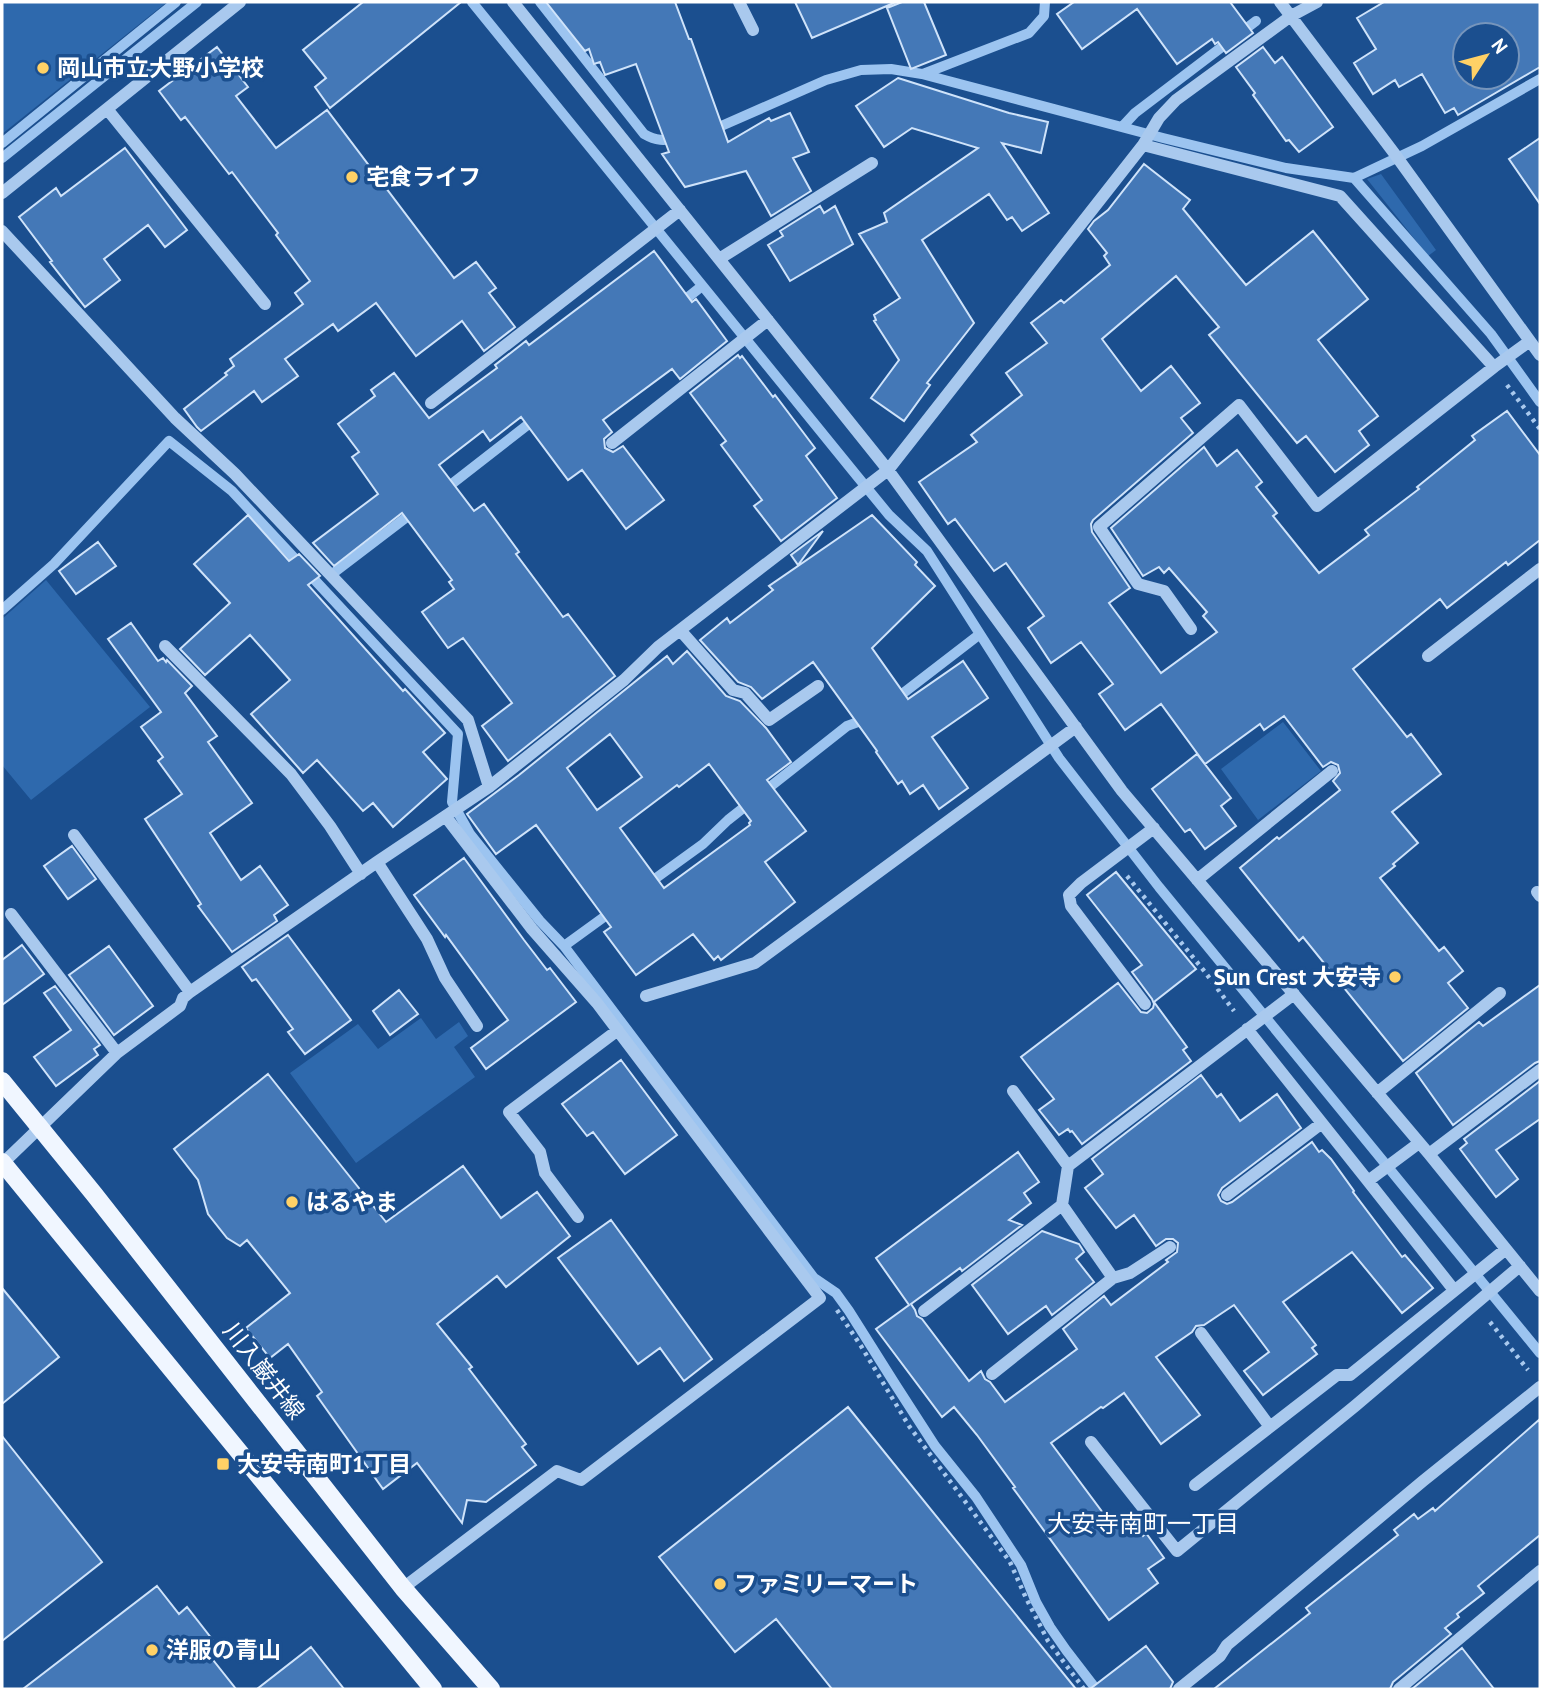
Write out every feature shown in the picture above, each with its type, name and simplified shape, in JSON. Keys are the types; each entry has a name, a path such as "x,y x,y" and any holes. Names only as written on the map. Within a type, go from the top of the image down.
{"main road":[{"name":"川入巌井線","path":"2,1081 403,1588 491,1689"},
{"path":"2,1163 433,1689"}],"street":[{"path":"2,193 240,2"},
{"path":"513,2 888,470 1122,791 1429,1154 1540,1292"},
{"path":"739,2 752,30"},
{"path":"1280,2 1540,355"},
{"path":"2,1163 117,1053 180,1006 183,998 190,992 489,787 624,680 658,647 888,470 1145,142 1159,118 1176,100 1291,16 1317,2"},
{"path":"107,108 265,304"},
{"path":"1145,142 1340,195 1497,365"},
{"path":"719,259 872,163"},
{"path":"431,403 680,210"},
{"path":"2,232 175,418 235,474 468,720 489,787"},
{"path":"612,443 768,320"},
{"path":"1191,629 1164,591 1138,584 1099,527 1239,405 1317,506 1530,341"},
{"path":"1429,656 1540,569"},
{"path":"680,630 733,691 745,693 769,720 818,686"},
{"path":"165,646 291,774 361,874"},
{"path":"646,996 755,963 1076,727"},
{"path":"1197,880 1332,771"},
{"path":"403,1588 557,1471 581,1480 820,1298 597,1003 532,929 449,815"},
{"path":"1145,1004 1071,906 1069,895 1154,828"},
{"path":"74,835 190,992"},
{"path":"377,862 427,939 445,978 477,1026"},
{"path":"11,914 117,1053"},
{"path":"1377,1093 1500,993"},
{"path":"1113,1278 1062,1205 1068,1166 1294,994"},
{"path":"1250,1027 1322,1123 1373,1178 1459,1287"},
{"path":"578,1217 545,1173 540,1152 509,1112 618,1030"},
{"path":"1429,1154 1540,1070"},
{"path":"1013,1091 1068,1166"},
{"path":"1227,1195 1322,1123"},
{"path":"1373,1178 1419,1143"},
{"path":"924,1311 1062,1205"},
{"path":"992,1374 1113,1278 1130,1273 1170,1247"},
{"path":"1195,1485 1337,1375 1350,1375 1506,1250"},
{"path":"1091,1442 1177,1551 1355,1406 1520,1266"},
{"path":"1201,1333 1270,1427"},
{"path":"1179,1689 1364,1530 1540,1387"},
{"path":"1399,1689 1540,1571"}],"path":[{"path":"1497,365 1540,429"},
{"path":"1115,857 1250,1027"},
{"path":"820,1298 833,1305 909,1426 1010,1562 1048,1641 1084,1689"},
{"path":"1477,1301 1532,1375"}],"shaded area":[{"name":"岡山市立大野小学校","path":"2,2 167,2 2,134"},
{"path":"1381,174 1436,250 1428,256 1367,179"},
{"path":"46,580 150,707 31,800 2,765 2,619"},
{"path":"1283,722 1321,771 1258,820 1221,769"},
{"path":"421,1018 436,1039 459,1022 468,1036 454,1047 475,1077 356,1163 290,1073 358,1024 378,1049"}],"building":[{"path":"363,2 461,2 330,108 315,87 326,78 303,50"},
{"path":"546,2 675,2 728,142 769,118 771,121 790,113 809,152 793,158 811,191 771,216 746,171 685,187 662,154 669,152 636,64 605,75 600,62 594,64 589,49 585,51"},
{"path":"795,2 896,2 812,38"},
{"path":"902,2 924,2 946,55 911,69 887,8"},
{"path":"1074,2 1230,2 1253,33 1226,53 1218,42 1215,44 1212,39 1177,64 1137,9 1082,49 1057,14"},
{"path":"1384,2 1540,2 1540,67 1521,78 1521,21 1451,21 1451,91 1499,91 1458,115 1454,108 1445,113 1422,74 1399,87 1395,80 1373,94 1354,63 1376,49 1357,18"},
{"path":"217,47 248,87 236,96 276,148 327,110 454,278 476,262 496,288 489,293 515,327 484,351 462,321 416,356 376,303 338,331 333,324 285,359 298,376 262,402 254,391 201,431 184,409 227,375 225,373 234,366 230,359 303,304 295,293 310,281 232,172 229,174 185,117 181,120 159,91"},
{"path":"1263,47 1275,63 1282,57 1333,127 1299,152 1289,140 1286,141 1236,67"},
{"path":"898,78 1009,113 1048,122 1041,153 1002,143 1049,213 1022,231 1012,217 1007,220 989,194 922,240 974,323 927,383 930,385 904,421 871,398 899,360 874,321 874,315 900,298 859,234 887,222 884,213 978,148 912,128 884,147 856,106"},
{"path":"1540,138 1540,204 1509,159"},
{"path":"125,148 187,230 165,247 148,225 104,259 120,280 85,307 19,217 56,188 61,196"},
{"path":"1144,164 1190,200 1183,209 1246,285 1313,231 1368,299 1318,340 1378,416 1359,431 1369,445 1335,472 1306,436 1297,443 1209,335 1219,327 1176,276 1102,339 1141,391 1171,366 1200,403 1181,418 1193,433 1091,524 1092,532 1130,588 1109,603 1161,673 1217,632 1203,616 1207,612 1169,568 1164,573 1159,567 1143,576 1111,528 1204,447 1217,466 1237,450 1262,482 1256,487 1277,513 1273,516 1319,573 1369,535 1365,530 1419,489 1417,487 1475,440 1472,436 1507,411 1540,455 1540,540 1508,565 1506,562 1447,608 1440,599 1353,669 1407,737 1411,734 1441,774 1392,812 1418,843 1380,878 1439,951 1444,947 1463,971 1448,983 1468,1008 1403,1061 1303,937 1299,941 1240,868 1340,790 1333,781 1340,773 1338,765 1331,762 1323,767 1284,716 1264,730 1260,724 1205,764 1161,704 1125,730 1099,694 1113,684 1081,642 1051,663 1028,628 1044,616 1006,563 994,571 955,519 948,524 919,482 977,442 971,435 1022,395 1006,373 1047,343 1031,323 1061,300 1064,303 1110,265 1104,256 1107,253 1088,229 1108,210"},
{"path":"820,206 824,213 835,206 853,244 790,281 768,245 783,236 780,231"},
{"path":"654,251 692,302 696,299 727,341 680,379 672,369 603,420 612,432 604,439 605,448 613,452 623,446 664,500 626,529 582,470 568,480 521,417 490,441 483,431 439,465 474,511 484,504 519,552 516,554 563,617 568,614 615,676 508,761 482,726 512,703 463,638 448,648 422,612 454,589 449,582 452,580 402,513 334,566 313,543 378,494 352,457 359,452 338,424 375,396 371,390 394,373 429,418 497,368 495,365 526,341 529,345"},
{"path":"738,355 740,358 742,356 773,397 775,395 815,448 806,456 837,498 781,541 754,506 762,500 721,445 726,441 690,393"},
{"path":"248,515 289,561 299,554 320,576 308,585 403,691 405,689 445,733 423,752 447,779 393,827 373,803 363,811 317,760 303,773 251,714 290,680 250,635 205,675 180,649 230,603 194,564"},
{"path":"872,515 917,562 915,565 935,586 872,648 908,699 963,661 988,698 932,737 968,788 939,809 923,785 910,794 902,781 898,784 813,662 762,699 751,687 738,682 700,640 727,618 730,623 773,590 769,586"},
{"path":"823,531 798,565 791,555"},
{"path":"98,542 116,566 76,594 59,571"},
{"path":"131,623 158,661 163,658 166,662 167,660 192,686 185,693 217,736 208,742 252,803 210,833 241,880 260,866 288,905 274,915 277,921 232,952 198,906 201,904 145,819 182,794 158,761 163,757 141,727 161,712 108,639"},
{"path":"687,651 726,696 740,701 766,728 791,762 767,780 806,831 765,862 795,902 721,960 718,956 714,960 693,934 636,975 604,932 611,927 536,825 496,854 467,814 667,656 673,664","holes":["610,734 642,777 597,810 567,768","709,764 751,821 750,825 664,888 620,828"]},
{"path":"1197,754 1231,798 1221,806 1236,826 1205,849 1190,829 1185,832 1152,789"},
{"path":"72,846 96,879 68,899 44,866"},
{"path":"464,858 547,970 550,968 576,1002 486,1069 471,1048 508,1020 414,895"},
{"path":"1116,872 1196,969 1154,1002 1187,1047 1183,1050 1191,1061 1082,1144 1068,1129 1059,1135 1039,1110 1054,1099 1021,1057 1118,983 1141,1012 1147,1013 1153,1008 1152,999 1132,972 1142,965 1087,895"},
{"path":"288,935 351,1020 305,1054 288,1032 293,1029 256,979 252,981 242,967"},
{"path":"22,945 44,974 2,1005 2,960"},
{"path":"109,946 153,1006 114,1035 69,975"},
{"path":"1540,985 1540,1061 1453,1125 1416,1073 1479,1022 1483,1026"},
{"path":"55,986 100,1045 94,1049 98,1055 56,1086 34,1057 71,1030 44,993"},
{"path":"399,990 418,1014 390,1035 373,1011"},
{"path":"621,1060 677,1135 625,1174 593,1132 587,1136 562,1104"},
{"path":"268,1074 386,1222 463,1166 501,1218 537,1192 570,1236 506,1287 497,1276 437,1324 472,1367 469,1369 526,1444 522,1447 536,1465 486,1502 467,1500 462,1523 417,1463 383,1489 317,1396 322,1392 288,1344 270,1358 246,1328 290,1293 247,1240 240,1246 227,1238 208,1214 198,1180 174,1149"},
{"path":"1201,1075 1217,1097 1221,1094 1240,1121 1277,1094 1301,1128 1222,1188 1218,1195 1221,1201 1227,1204 1232,1202 1312,1142 1319,1152 1322,1150 1331,1159 1402,1257 1405,1255 1433,1288 1402,1313 1352,1252 1283,1302 1316,1345 1312,1348 1317,1354 1263,1395 1244,1371 1269,1352 1234,1305 1204,1325 1196,1326 1192,1332 1156,1357 1200,1415 1161,1444 1124,1393 1051,1443 1115,1529 1124,1522 1127,1526 1130,1524 1135,1531 1138,1529 1143,1536 1146,1533 1164,1558 1148,1569 1158,1583 1109,1620 977,1435 954,1407 942,1417 876,1329 909,1305 876,1258 1018,1152 1039,1182 1024,1193 1031,1203 1009,1220 1022,1225 962,1271 960,1268 911,1304 917,1316 969,1381 981,1371 1005,1402 1077,1349 1063,1329 1104,1296 1111,1305 1168,1262 1166,1260 1177,1252 1178,1243 1173,1239 1166,1239 1156,1246 1134,1215 1116,1228 1085,1188 1103,1174 1092,1159"},
{"path":"1540,1081 1540,1119 1496,1150 1518,1179 1496,1197 1460,1149 1467,1143 1464,1139"},
{"path":"611,1220 712,1359 684,1381 660,1348 638,1364 558,1258"},
{"path":"1042,1231 1079,1244 1084,1252 1076,1259 1094,1282 1052,1315 1046,1306 1008,1334 972,1285"},
{"path":"2,1288 59,1357 2,1404"},
{"path":"848,1407 1076,1689 832,1689 776,1619 735,1652 659,1557"},
{"path":"1540,1419 1540,1535 1478,1586 1484,1593 1457,1614 1459,1617 1445,1628 1451,1634 1393,1682 1390,1689 1214,1689 1310,1613 1306,1608 1398,1535 1394,1530 1414,1514 1418,1519 1433,1508 1435,1511"},
{"path":"2,1436 102,1562 2,1641"},
{"path":"157,1586 179,1614 187,1607 212,1639 202,1646 236,1689 23,1689"},
{"path":"1146,1646 1173,1682 1170,1689 1090,1689"},
{"path":"311,1647 344,1689 257,1689"},
{"path":"1462,1648 1494,1689 1412,1689"}],"waterway":[{"path":"2,143 176,2"},
{"path":"2,158 197,2"},
{"path":"472,2 889,515 927,551 1059,758 1159,887 1540,1353"},
{"path":"540,2 644,134 660,140 678,138"},
{"path":"923,74 1029,33 1044,16 1045,2"},
{"path":"1122,127 1135,113 1256,21"},
{"path":"710,129 826,80 861,70 891,69 922,74 1286,168 1354,178 1491,334 1540,402"},
{"path":"1354,178 1422,146 1540,79"},
{"path":"677,306 702,286"},
{"path":"444,490 539,416"},
{"path":"2,610 54,564 169,441 232,491 458,734 452,802 470,834 540,921 564,946 814,1278 836,1293 935,1446 976,1497 1021,1565 1050,1627 1096,1689"},
{"path":"336,571 416,510"},
{"path":"893,701 980,634"},
{"path":"645,886 703,844 728,820 847,726 869,718"},
{"path":"564,946 615,909"}],"place":[{"name":"岡山市立大野小学校","path":"43,68"},
{"name":"宅食ライフ","path":"352,177"},
{"name":"Sun Crest 大安寺","path":"1395,977"},
{"name":"はるやま","path":"292,1202"},
{"name":"大安寺南町1丁目","path":"223,1464"},
{"name":"ファミリーマート","path":"720,1584"},
{"name":"洋服の青山","path":"152,1650"}],"district":[{"name":"大安寺南町一丁目","path":"1143,1524"}]}
